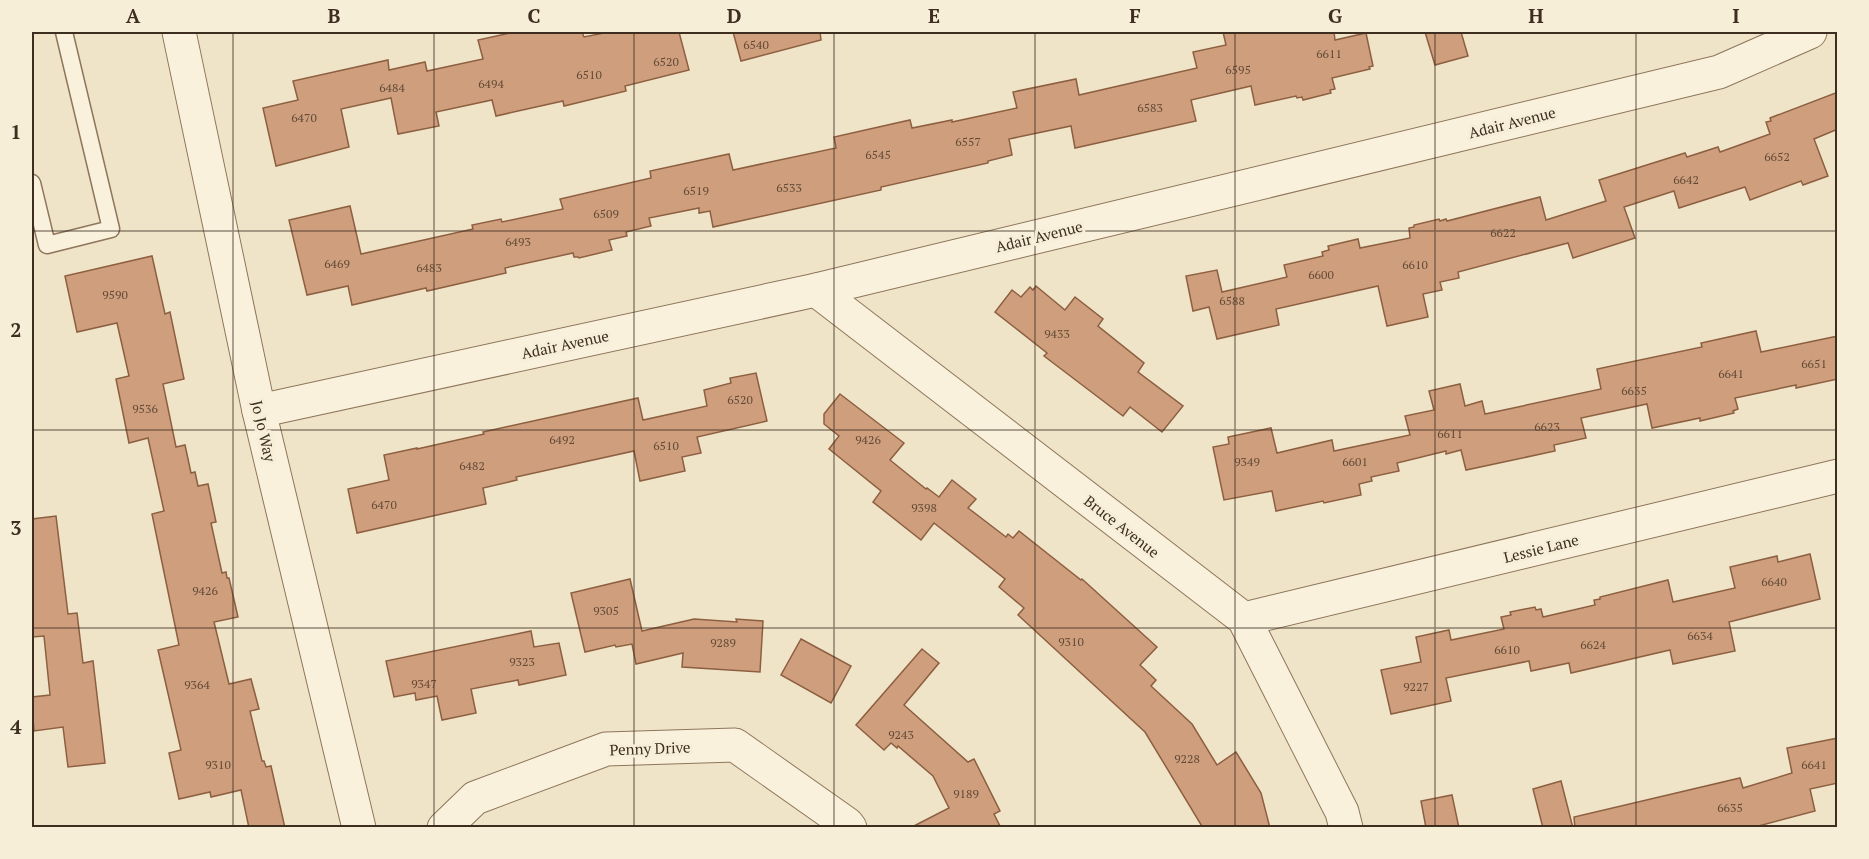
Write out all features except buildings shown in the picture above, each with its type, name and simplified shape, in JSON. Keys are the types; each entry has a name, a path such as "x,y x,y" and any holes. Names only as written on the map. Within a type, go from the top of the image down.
{"street":[{"name":"Jo Jo Way","path":"179,32 259,411 359,828"},
{"name":"Adair Avenue","path":"259,411 816,290 1719,72 1810,32"},
{"name":"Bruce Avenue","path":"816,290 1244,620 1342,812 1346,828"},
{"name":"Lessie Lane","path":"1244,620 1838,476"},
{"name":"Penny Drive","path":"444,828 475,798 606,749 735,745 850,828"}],"lane":[{"path":"32,183 47,245 111,229 64,32"}]}
